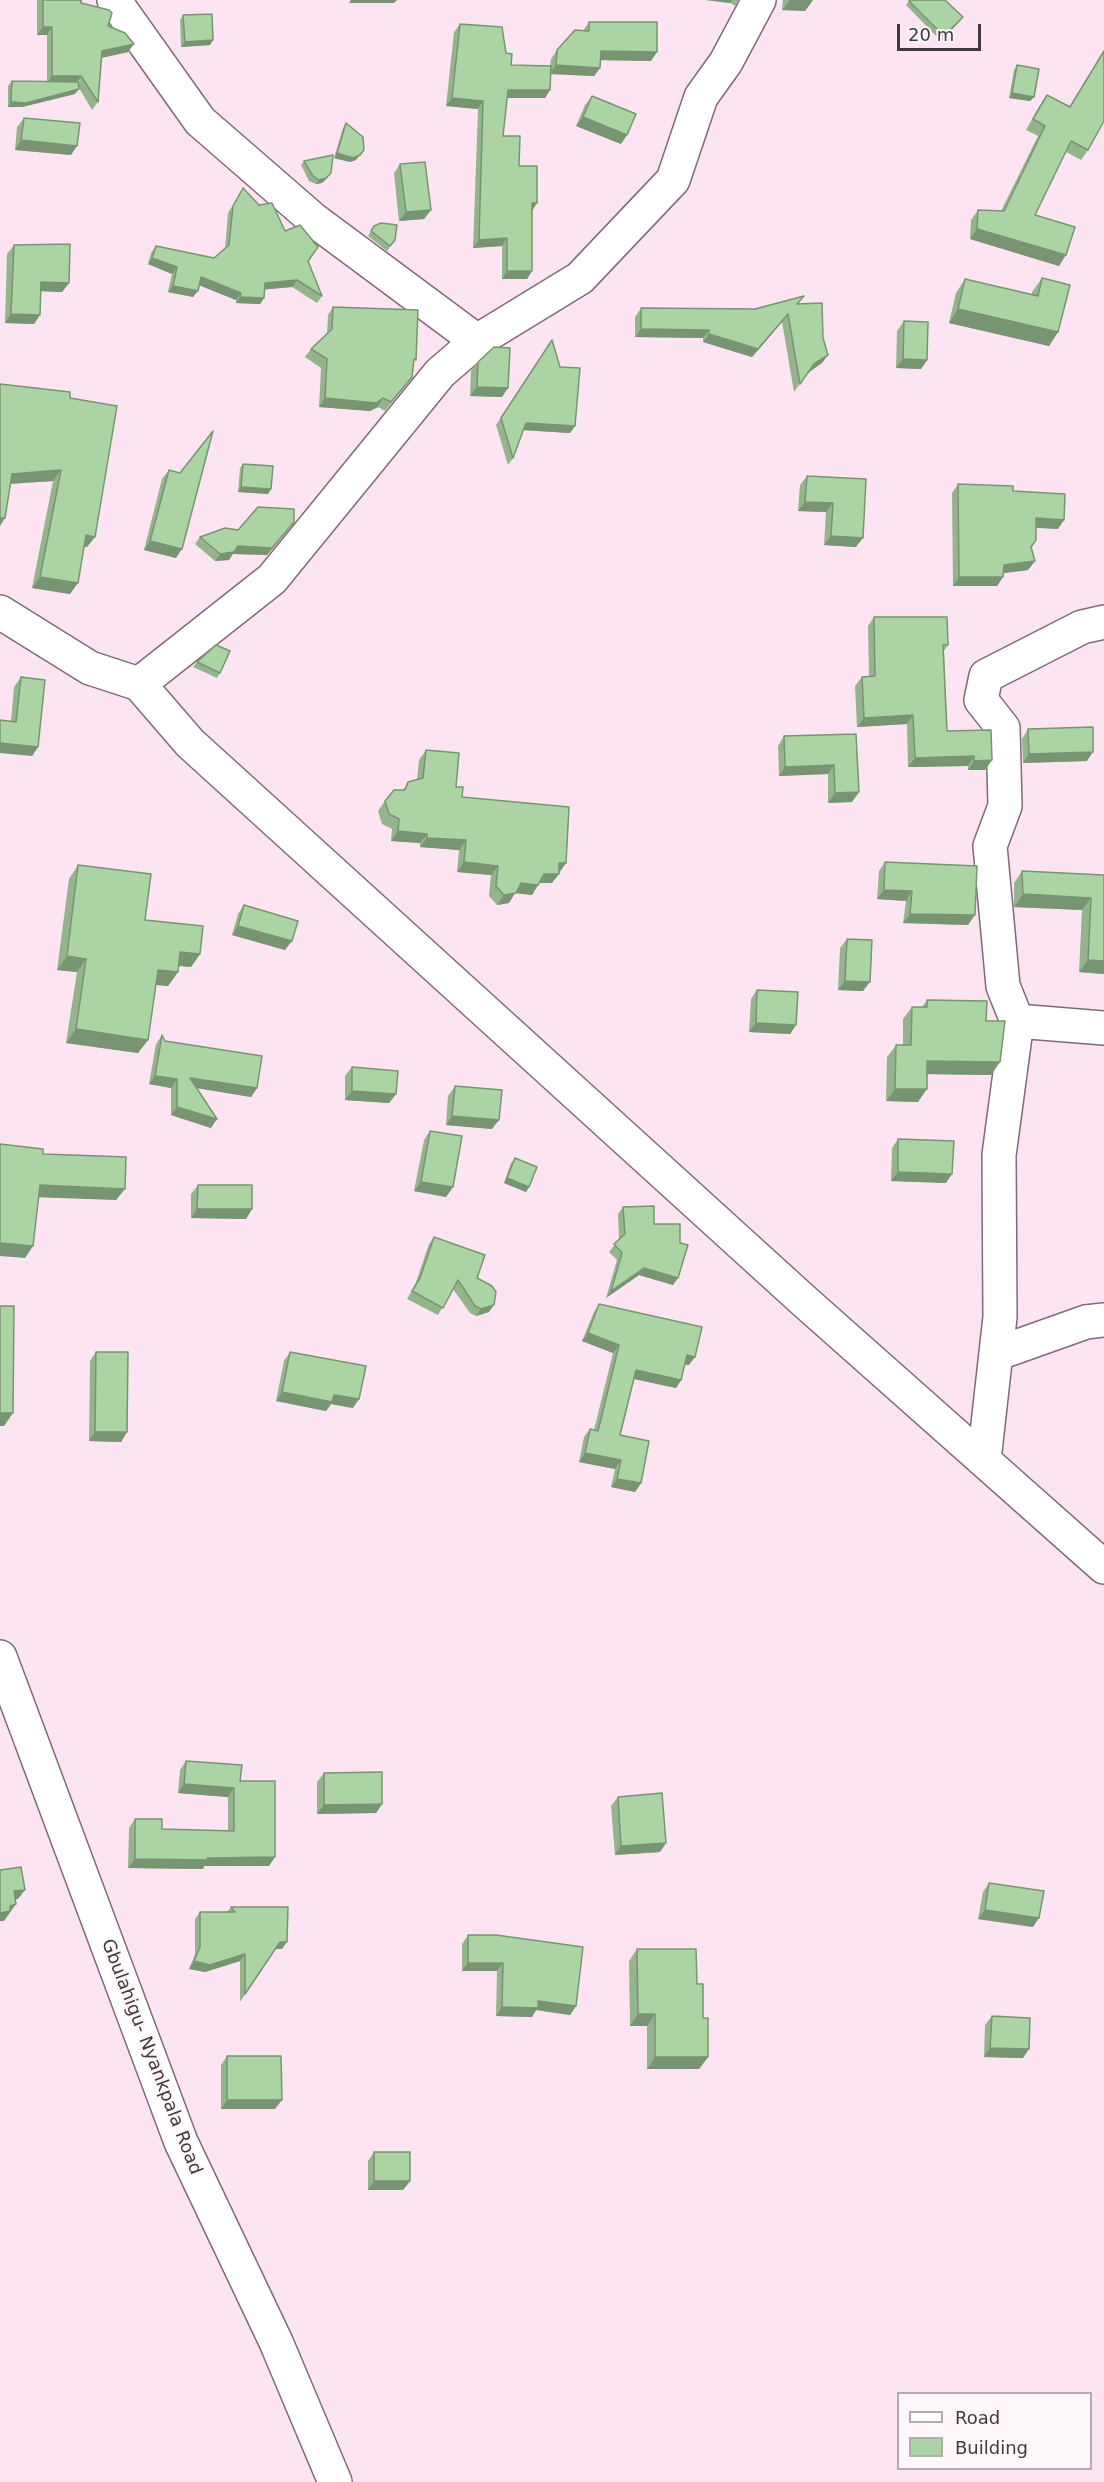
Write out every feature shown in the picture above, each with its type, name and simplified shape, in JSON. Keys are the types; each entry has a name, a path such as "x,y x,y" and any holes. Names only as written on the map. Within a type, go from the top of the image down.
{"street":[{"path":"114,0 200,121 314,220 477,341"},
{"path":"139,684 272,579 440,373 477,341 580,278 673,180 701,97 726,62 759,0"},
{"path":"0,612 90,668 139,684 190,743 803,1300 1104,1567"},
{"path":"984,1460 1000,1317 999,1155 1017,1021 1002,986 990,846 1005,806 1002,728 981,700 986,676 1082,627 1104,622"},
{"path":"1017,1021 1104,1029"},
{"path":"996,1354 1086,1322 1104,1320"},
{"name":"Gbulahigu- Nyankpala Road","path":"0,1657 181,2142 276,2342 335,2482"}],"building":[{"path":"43,0 81,0 81,3 109,10 112,13 108,26 125,33 134,44 102,51 98,102 81,76 52,76 52,27 43,27"},
{"path":"910,0 945,0 963,17 944,36"},
{"path":"212,14 213,40 185,42 183,15"},
{"path":"589,22 657,22 657,52 601,51 600,68 556,65 557,50 575,30 589,31"},
{"path":"460,24 502,27 506,53 512,54 511,65 551,66 550,90 508,90 503,136 520,136 519,166 537,166 537,203 532,203 532,271 507,271 507,238 479,240 483,101 452,98"},
{"path":"1104,51 1104,121 1088,150 1071,141 1035,215 1075,227 1066,255 977,229 978,210 1004,211 1045,126 1033,119 1047,95 1070,107"},
{"path":"1017,65 1039,69 1034,97 1012,93"},
{"path":"12,81 78,82 79,89 26,103 11,102"},
{"path":"592,96 636,114 627,135 583,117"},
{"path":"24,118 80,123 77,146 21,140"},
{"path":"346,123 363,137 364,150 353,158 337,153"},
{"path":"333,155 331,173 319,180 313,176 304,161"},
{"path":"425,162 431,210 406,212 400,164"},
{"path":"243,188 259,205 272,203 285,231 300,225 318,247 308,261 322,296 297,280 265,283 264,298 240,297 241,293 201,277 198,291 173,286 177,267 152,258 156,246 214,258 229,245 233,206"},
{"path":"381,223 397,225 395,240 390,246 371,231 374,226"},
{"path":"70,244 69,283 41,282 40,315 11,314 14,245"},
{"path":"1042,278 1070,285 1058,332 958,309 965,279 1038,296"},
{"path":"804,296 797,304 822,303 823,338 828,355 814,364 800,384 788,314 758,349 709,334 709,330 641,329 641,308 755,309"},
{"path":"333,307 418,310 416,360 414,359 412,377 391,402 383,398 376,403 325,398 327,359 311,349 332,329"},
{"path":"904,321 928,322 927,360 903,359"},
{"path":"552,340 560,367 580,368 575,426 526,423 513,458 501,418"},
{"path":"494,347 510,348 508,388 477,387 478,362"},
{"path":"0,384 70,392 70,398 117,406 95,537 86,535 78,583 40,577 61,470 12,474 5,518 0,518"},
{"path":"213,431 182,549 150,541 169,470 180,473"},
{"path":"243,464 273,466 271,489 241,487"},
{"path":"807,476 866,479 863,538 831,536 833,503 805,502"},
{"path":"958,484 1013,486 1013,491 1065,494 1064,520 1036,518 1036,540 1031,547 1035,561 1004,565 1003,577 959,577"},
{"path":"258,507 294,509 294,522 272,548 238,546 234,552 220,554 200,537 225,528 238,530"},
{"path":"874,617 947,617 948,645 943,645 947,731 991,730 992,760 974,761 974,756 915,758 913,715 864,718 862,677 875,676"},
{"path":"216,645 230,651 220,673 197,662"},
{"path":"21,677 45,680 38,747 0,743 0,720 16,722"},
{"path":"1093,727 1093,752 1029,754 1028,729"},
{"path":"856,734 859,792 835,793 834,765 785,767 784,736"},
{"path":"426,750 459,753 456,787 463,787 462,797 569,807 566,863 559,863 559,874 544,874 538,885 521,883 516,893 504,895 496,886 498,866 464,862 466,840 427,838 427,834 398,831 399,819 389,814 385,801 394,790 405,790 408,782 423,778"},
{"path":"885,862 977,866 975,915 910,914 912,891 884,890"},
{"path":"78,865 151,874 145,920 203,926 200,954 180,952 178,972 158,970 148,1040 76,1029 86,959 67,956"},
{"path":"1022,871 1104,875 1104,961 1088,960 1091,898 1023,894"},
{"path":"244,905 298,921 292,941 238,926"},
{"path":"847,939 872,940 870,982 845,981"},
{"path":"757,990 798,992 796,1025 756,1023"},
{"path":"927,1000 987,1001 986,1021 1005,1021 1000,1062 927,1061 927,1089 895,1089 896,1045 911,1045 912,1007 927,1007"},
{"path":"162,1035 165,1041 262,1056 257,1088 190,1078 217,1119 177,1107 177,1079 155,1076"},
{"path":"352,1067 398,1071 396,1094 352,1091"},
{"path":"455,1086 502,1090 499,1120 452,1116"},
{"path":"430,1131 462,1136 453,1187 421,1182"},
{"path":"898,1139 954,1141 952,1174 898,1172"},
{"path":"0,1144 43,1149 43,1154 126,1157 125,1189 40,1185 33,1246 0,1243"},
{"path":"515,1158 537,1167 529,1187 507,1178"},
{"path":"198,1185 252,1185 252,1209 197,1209"},
{"path":"654,1206 654,1224 680,1224 680,1243 688,1245 678,1278 644,1268 611,1291 622,1253 614,1244 625,1234 623,1207"},
{"path":"434,1237 485,1255 477,1278 492,1286 496,1292 494,1305 481,1309 475,1306 458,1280 443,1308 412,1291 420,1278"},
{"path":"599,1304 702,1327 695,1357 687,1355 681,1380 636,1370 620,1435 649,1441 641,1483 617,1479 621,1460 585,1453 590,1429 598,1431 619,1345 588,1333"},
{"path":"0,1306 14,1306 13,1413 0,1413"},
{"path":"96,1352 128,1352 127,1432 95,1432"},
{"path":"290,1352 366,1366 359,1399 334,1395 332,1402 282,1392"},
{"path":"186,1761 242,1765 240,1781 275,1781 275,1857 207,1858 209,1860 135,1859 135,1819 162,1819 162,1829 234,1831 234,1788 184,1784"},
{"path":"382,1772 382,1804 324,1805 324,1773"},
{"path":"662,1793 666,1843 621,1846 618,1797"},
{"path":"21,1867 25,1890 14,1891 16,1904 10,1906 10,1911 0,1913 0,1870"},
{"path":"989,1883 1044,1891 1039,1918 985,1910"},
{"path":"231,1907 288,1907 287,1942 280,1942 245,1994 245,1954 210,1965 194,1961 200,1947 200,1912 235,1912"},
{"path":"468,1935 496,1935 583,1947 576,2006 538,2001 538,2008 502,2007 503,1963 468,1963"},
{"path":"637,1949 696,1949 697,1984 703,1984 703,2018 708,2018 708,2057 655,2057 655,2014 638,2014"},
{"path":"992,2016 1030,2018 1029,2049 990,2048"},
{"path":"227,2056 281,2056 282,2100 227,2100"},
{"path":"374,2152 410,2152 410,2181 374,2181"}]}
